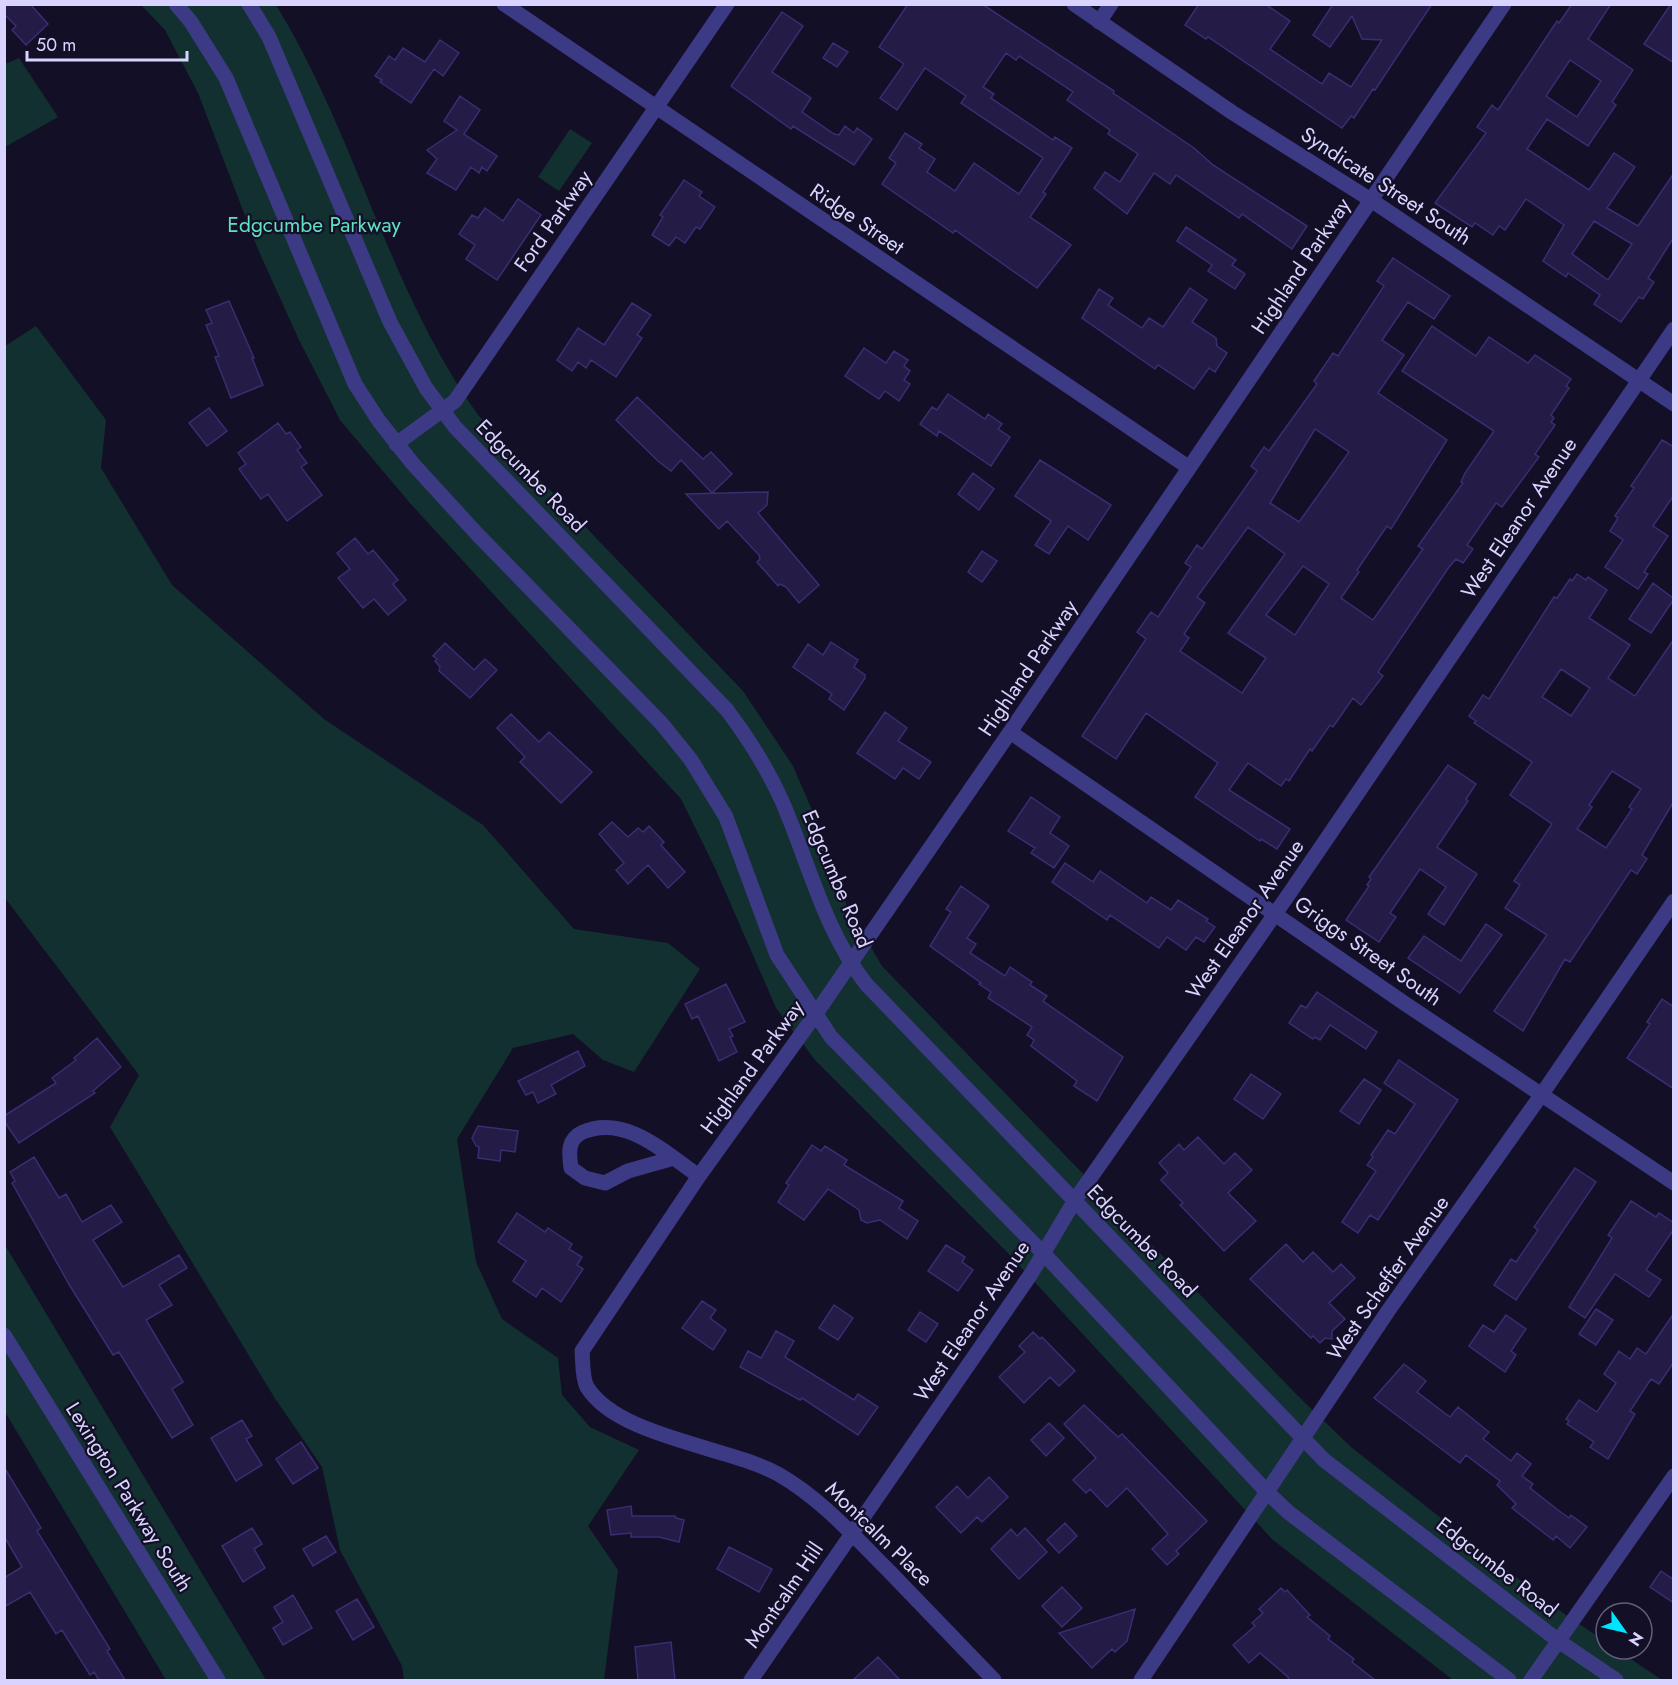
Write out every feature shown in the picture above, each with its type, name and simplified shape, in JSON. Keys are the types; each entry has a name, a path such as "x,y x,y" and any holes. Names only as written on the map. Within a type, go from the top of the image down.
{"street":[{"path":"176,4 191,22 226,78 355,384 396,444 478,535 662,724 691,760 726,817 777,955 831,1037 1044,1254 1288,1512 1509,1680"},
{"name":"Edgcumbe Road","path":"249,4 277,54 390,322 411,364 440,410 727,710 745,734 762,761 782,801 826,917 850,963 867,984 1324,1460 1560,1642 1616,1680"},
{"name":"Ridge Street","path":"504,4 1188,467"},
{"name":"Ford Parkway","path":"396,444 455,401 727,4"},
{"name":"Syndicate Street South","path":"1074,4 1233,113 1371,200 1674,404"},
{"path":"1099,22 1111,4"},
{"name":"Highland Parkway","path":"582,1351 699,1176 815,1015 1010,732 1504,4"},
{"name":"West Eleanor Avenue","path":"851,1533 1044,1254 1075,1200 1276,913 1674,329"},
{"name":"Griggs Street South","path":"1010,732 1407,1005 1674,1183"},
{"name":"West Scheffer Avenue","path":"1141,1680 1304,1441 1388,1311 1542,1094 1674,901"},
{"path":"674,1158 628,1171 605,1183 585,1178 571,1167 568,1149 576,1136 595,1127 619,1128 643,1138 674,1158 699,1176"},
{"name":"Lexington Parkway South","path":"4,1335 218,1680"},
{"name":"Montcalm Place","path":"582,1351 585,1384 603,1407 636,1423 704,1448 741,1458 777,1474 803,1490 851,1533 994,1680"},
{"path":"1531,1680 1560,1642 1674,1476"},
{"name":"Montcalm Hill","path":"751,1680 851,1533"}],"green space":[{"name":"Edgcumbe Parkway","path":"141,5 276,5 329,106 396,265 447,367 478,415 743,691 793,766 824,838 847,906 882,966 1300,1398 1351,1447 1550,1604 1594,1634 1594,1661 1634,1661 1662,1680 1453,1680 1273,1540 1005,1250 815,1060 776,1008 715,868 681,799 409,502 340,420 299,340 257,247 198,93 165,30"},
{"path":"19,58 58,117 5,147 5,64"},
{"path":"570,129 592,143 559,191 538,177"},
{"path":"36,326 106,420 101,468 172,585 324,719 483,825 574,929 668,943 700,969 634,1072 603,1060 573,1034 513,1048 457,1139 476,1262 502,1319 558,1358 562,1395 590,1427 639,1450 588,1526 618,1570 604,1680 404,1680 402,1666 340,1550 322,1467 274,1397 110,1127 139,1075 5,898 5,346"},
{"path":"5,1245 266,1680 166,1680 5,1412"}],"building":[{"path":"4,4 30,4 48,24 26,45 12,30 16,26 4,14"},
{"path":"908,4 982,4 1114,91 1113,93 1194,148 1213,165 1307,226 1292,249 1242,214 1239,218 1176,175 1170,184 1154,173 1127,214 1094,188 1105,172 1120,182 1138,154 1108,134 1110,130 1067,100 1073,92 1019,56 1016,60 1006,53 983,87 994,94 991,98 1053,140 1055,137 1072,148 1043,192 1046,194 1030,217 1071,245 1037,288 955,230 953,233 882,184 896,163 889,158 905,133 922,144 919,148 935,159 927,172 955,191 974,163 1019,194 1043,158 961,103 966,96 925,68 897,110 880,98 904,64 879,47"},
{"path":"1199,4 1265,4 1290,21 1270,49 1322,84 1329,73 1351,87 1382,40 1362,39 1352,16 1330,47 1313,35 1333,4 1432,4 1375,90 1373,89 1354,118 1351,116 1342,128 1208,37 1206,39 1185,25"},
{"path":"1572,4 1611,4 1588,39 1633,70 1612,102 1616,105 1588,146 1547,119 1527,149 1589,190 1614,153 1635,167 1607,208 1638,226 1674,173 1674,237 1648,278 1654,282 1643,299 1639,297 1621,322 1594,304 1600,295 1568,273 1566,277 1543,261 1564,225 1526,199 1505,230 1499,226 1493,235 1475,223 1472,227 1435,203 1486,133 1477,127 1492,105 1498,110 1557,21 1559,23","holes":["1570,60 1601,81 1577,117 1546,96","1594,221 1632,244 1608,280 1572,254"]},
{"path":"1671,4 1674,4 1674,63 1644,44"},
{"path":"782,12 803,26 772,72 811,98 802,112 834,134 839,135 845,126 854,133 857,128 872,139 854,165 793,126 791,129 731,86"},
{"path":"440,40 459,53 443,76 434,69 411,103 380,82 382,80 375,76 389,56 395,60 403,48 425,62"},
{"path":"833,43 848,52 837,67 823,58"},
{"path":"460,96 480,110 464,134 497,156 487,171 482,167 479,173 471,167 456,190 427,173 437,159 427,150 457,130 444,121"},
{"path":"684,180 702,192 699,196 715,207 700,229 696,227 685,243 676,237 669,246 652,235 663,217 660,215"},
{"path":"518,199 541,215 497,280 466,259 475,245 459,234 472,215 478,218 485,208 503,221"},
{"path":"1186,227 1236,260 1232,265 1245,274 1235,289 1208,271 1212,265 1177,241"},
{"path":"1393,258 1450,296 1434,319 1408,302 1382,340 1404,355 1378,393 1447,440 1391,529 1387,526 1341,598 1373,620 1423,549 1418,546 1463,483 1461,482 1465,473 1494,431 1402,371 1432,326 1476,356 1489,337 1528,363 1535,355 1571,379 1566,386 1569,388 1551,415 1554,418 1551,422 1555,425 1535,454 1539,457 1502,507 1496,503 1467,545 1473,549 1463,563 1456,559 1449,567 1378,672 1383,676 1361,705 1353,698 1333,727 1330,725 1312,751 1310,749 1289,781 1286,779 1281,786 1248,763 1229,790 1290,829 1277,849 1261,839 1260,841 1195,797 1218,763 1146,713 1116,759 1082,736 1146,639 1137,632 1151,612 1158,617 1191,567 1185,563 1197,545 1202,549 1257,471 1251,466 1264,447 1269,451 1317,384 1314,381 1333,353 1338,356 1384,286 1377,281","holes":["1315,429 1349,452 1299,522 1270,503","1248,527 1285,554 1228,633 1266,658 1242,693 1180,651 1189,638 1184,634 1205,603 1197,597","1303,566 1329,584 1295,635 1266,615"]},
{"path":"1190,288 1207,300 1192,322 1216,338 1217,346 1227,353 1215,372 1209,368 1194,389 1158,365 1155,369 1082,318 1099,289 1113,298 1108,305 1142,328 1149,318 1163,327"},
{"path":"229,301 263,385 231,398 215,357 219,356 206,325 212,323 206,310"},
{"path":"632,303 651,315 637,335 642,338 616,377 591,360 586,368 578,362 572,371 557,360 578,328 604,345"},
{"path":"864,348 886,363 894,351 908,360 904,366 910,371 904,380 910,384 899,401 885,391 879,399 845,376"},
{"path":"948,394 985,419 988,414 1002,424 998,429 1010,437 991,466 939,431 937,436 920,424 932,407 937,410"},
{"path":"637,397 703,459 711,452 732,474 712,493 681,460 671,471 658,461 616,420"},
{"path":"209,408 227,431 207,446 189,423"},
{"path":"278,423 286,434 290,432 301,447 297,450 307,463 301,467 322,495 287,521 268,494 261,499 239,469 246,464 238,453"},
{"path":"1662,440 1674,447 1674,495 1653,526 1668,536 1644,572 1648,574 1638,589 1605,567 1623,540 1610,531 1618,518 1615,516 1634,488 1631,486"},
{"path":"1040,460 1111,505 1088,540 1068,526 1049,554 1035,545 1051,521 1015,496"},
{"path":"973,473 994,489 979,510 958,494"},
{"path":"768,492 767,505 758,513 819,585 799,603 786,587 780,584 778,586 757,562 760,559 759,555 727,521 719,529 686,494"},
{"path":"355,538 368,554 373,550 398,580 393,584 406,600 388,615 374,599 363,608 338,578 350,569 337,553"},
{"path":"982,551 997,561 982,582 968,572"},
{"path":"1577,574 1586,580 1588,577 1607,590 1589,618 1630,645 1608,678 1635,696 1674,639 1674,801 1642,855 1647,859 1637,874 1631,870 1570,962 1565,959 1523,1031 1494,1011 1547,935 1505,908 1520,885 1514,881 1552,824 1510,795 1532,762 1474,723 1476,721 1469,716 1483,695 1489,699 1554,597 1557,598 1570,579 1572,581","holes":["1561,669 1590,688 1571,716 1542,697","1612,771 1641,789 1629,807 1632,809 1606,848 1577,829 1592,807 1589,805"]},
{"path":"1653,583 1674,599 1651,633 1629,619"},
{"path":"831,642 858,660 854,667 865,675 844,710 829,699 832,694 793,667 808,644 823,655"},
{"path":"445,643 474,670 485,659 497,670 470,698 439,671 440,667 435,661 437,659 433,656"},
{"path":"885,712 907,728 898,741 931,762 919,779 903,768 895,779 857,753"},
{"path":"511,714 539,742 549,732 592,772 561,803 520,762 525,757 497,728"},
{"path":"1448,765 1476,784 1466,799 1468,801 1437,847 1477,874 1444,925 1428,914 1446,887 1420,869 1390,913 1396,917 1379,942 1346,920 1369,886 1367,885 1371,879 1369,877"},
{"path":"1031,797 1060,817 1050,833 1069,846 1054,868 1031,853 1035,848 1008,831"},
{"path":"612,822 628,837 638,828 643,832 649,826 664,842 661,845 685,872 668,888 648,865 628,884 616,870 624,863 599,834"},
{"path":"1065,863 1093,882 1100,871 1147,903 1151,897 1171,910 1178,900 1208,919 1206,921 1215,927 1204,942 1196,937 1186,950 1167,937 1159,948 1110,915 1107,920 1052,882"},
{"path":"961,886 989,906 967,938 976,944 970,953 1005,976 1010,967 1032,982 1030,985 1047,996 1043,1001 1123,1057 1097,1101 1074,1086 1077,1081 1031,1046 1034,1040 1027,1035 1032,1027 988,998 991,992 979,984 981,983 930,946 951,912 946,909"},
{"path":"1486,924 1502,935 1460,993 1408,958 1424,936 1461,961"},
{"path":"726,984 745,1022 729,1029 737,1052 719,1061 698,1016 692,1019 685,1004"},
{"path":"1317,992 1377,1032 1366,1049 1330,1025 1320,1040 1315,1037 1313,1039 1289,1023 1301,1005 1306,1008"},
{"path":"1662,999 1674,1007 1674,1089 1627,1058 1650,1024 1647,1022"},
{"path":"97,1038 121,1067 93,1091 95,1093 19,1143 4,1121 4,1116 56,1083 52,1078 76,1060 74,1058"},
{"path":"578,1051 585,1066 551,1085 556,1094 538,1103 533,1092 526,1095 518,1081"},
{"path":"1399,1060 1458,1100 1378,1220 1370,1215 1358,1233 1342,1222 1376,1171 1367,1165 1373,1157 1371,1155 1388,1130 1395,1134 1415,1104 1384,1083"},
{"path":"1251,1074 1281,1094 1263,1119 1234,1099"},
{"path":"1364,1079 1381,1090 1359,1124 1340,1111"},
{"path":"478,1126 518,1131 515,1152 501,1150 500,1161 478,1158 479,1147 472,1138"},
{"path":"1198,1137 1224,1164 1235,1153 1252,1170 1228,1193 1256,1221 1224,1251 1180,1205 1183,1203 1161,1180 1168,1173 1159,1163 1179,1144 1184,1150"},
{"path":"812,1145 821,1151 825,1146 847,1160 844,1165 903,1201 899,1208 918,1221 907,1239 880,1220 867,1223 861,1220 859,1210 828,1189 804,1220 778,1202 789,1185 786,1183"},
{"path":"34,1157 59,1198 66,1194 82,1222 111,1205 122,1222 93,1240 123,1287 179,1255 187,1268 159,1285 172,1305 146,1320 183,1382 172,1389 193,1425 172,1438 119,1352 113,1355 70,1286 12,1183 15,1181 10,1172"},
{"path":"1575,1168 1596,1182 1516,1300 1494,1285 1511,1259 1516,1262 1538,1230 1534,1227"},
{"path":"1631,1201 1656,1217 1659,1213 1674,1223 1674,1229 1646,1270 1661,1280 1649,1297 1615,1274 1585,1318 1569,1307 1612,1238 1608,1235"},
{"path":"517,1213 545,1232 548,1228 572,1244 569,1249 582,1257 577,1265 583,1269 561,1302 542,1288 536,1297 513,1281 526,1261 498,1242"},
{"path":"1286,1244 1303,1262 1313,1252 1333,1272 1341,1264 1355,1278 1329,1303 1345,1319 1332,1331 1332,1339 1325,1338 1320,1343 1313,1336 1311,1338 1250,1279"},
{"path":"946,1245 965,1257 962,1262 973,1270 958,1291 928,1271"},
{"path":"702,1301 716,1310 710,1318 726,1330 713,1350 682,1328"},
{"path":"834,1305 853,1318 838,1340 819,1328"},
{"path":"1596,1309 1613,1320 1596,1345 1579,1334"},
{"path":"920,1312 938,1324 926,1342 908,1330"},
{"path":"1674,1313 1674,1362 1659,1384 1651,1379 1630,1411 1635,1414 1608,1459 1590,1447 1594,1442 1567,1424 1569,1421 1566,1419 1579,1400 1597,1412 1616,1383 1604,1374 1619,1351 1630,1359 1637,1348 1646,1354"},
{"path":"1506,1315 1526,1329 1511,1351 1516,1355 1505,1372 1469,1346 1483,1325 1494,1332"},
{"path":"776,1331 794,1341 785,1357 854,1400 858,1394 878,1407 858,1435 802,1398 800,1400 740,1367 748,1351 761,1358"},
{"path":"1033,1332 1040,1339 1042,1337 1075,1371 1059,1386 1050,1377 1024,1403 999,1377 1025,1352 1019,1346"},
{"path":"1404,1364 1426,1381 1417,1392 1450,1417 1458,1407 1489,1432 1483,1439 1511,1461 1517,1453 1531,1464 1522,1476 1533,1484 1530,1488 1569,1518 1571,1515 1587,1527 1570,1548 1556,1536 1553,1540 1512,1508 1516,1504 1497,1485 1500,1481 1466,1455 1460,1463 1374,1398"},
{"path":"1084,1405 1118,1437 1122,1434 1207,1521 1176,1551 1179,1554 1167,1565 1152,1549 1168,1534 1127,1488 1107,1507 1090,1489 1086,1493 1073,1480 1096,1458 1064,1424"},
{"path":"242,1420 252,1436 246,1439 262,1465 236,1481 211,1438"},
{"path":"1049,1423 1064,1438 1046,1456 1031,1440"},
{"path":"301,1442 318,1468 293,1484 276,1459"},
{"path":"4,1467 41,1528 37,1531 110,1649 107,1651 125,1680 99,1680 94,1672 90,1675 62,1630 56,1634 30,1592 4,1607 4,1578 22,1567 4,1536"},
{"path":"989,1477 1008,1497 982,1522 977,1517 961,1533 936,1507 957,1486 968,1498"},
{"path":"631,1506 632,1516 675,1516 684,1520 679,1542 659,1537 631,1537 631,1533 611,1535 607,1510"},
{"path":"1065,1523 1077,1536 1059,1553 1047,1540"},
{"path":"252,1528 262,1544 254,1549 265,1568 243,1582 222,1546"},
{"path":"1025,1528 1047,1552 1019,1579 991,1549 1011,1529 1017,1536"},
{"path":"326,1536 336,1552 313,1566 303,1549"},
{"path":"729,1547 772,1569 759,1592 717,1569"},
{"path":"1661,1571 1674,1580 1674,1603 1650,1587"},
{"path":"1062,1587 1082,1608 1062,1627 1042,1606"},
{"path":"1281,1588 1285,1592 1287,1590 1310,1615 1307,1617 1330,1636 1328,1639 1354,1659 1352,1662 1375,1680 1289,1680 1260,1653 1249,1663 1233,1645 1255,1626 1252,1623 1263,1613 1259,1609"},
{"path":"293,1595 312,1628 283,1645 273,1628 283,1622 274,1607"},
{"path":"357,1599 374,1627 353,1640 336,1611"},
{"path":"1135,1609 1127,1641 1115,1652 1112,1649 1092,1668 1059,1633"},
{"path":"671,1642 675,1680 638,1680 635,1647"},
{"path":"878,1657 900,1680 853,1680"}]}
